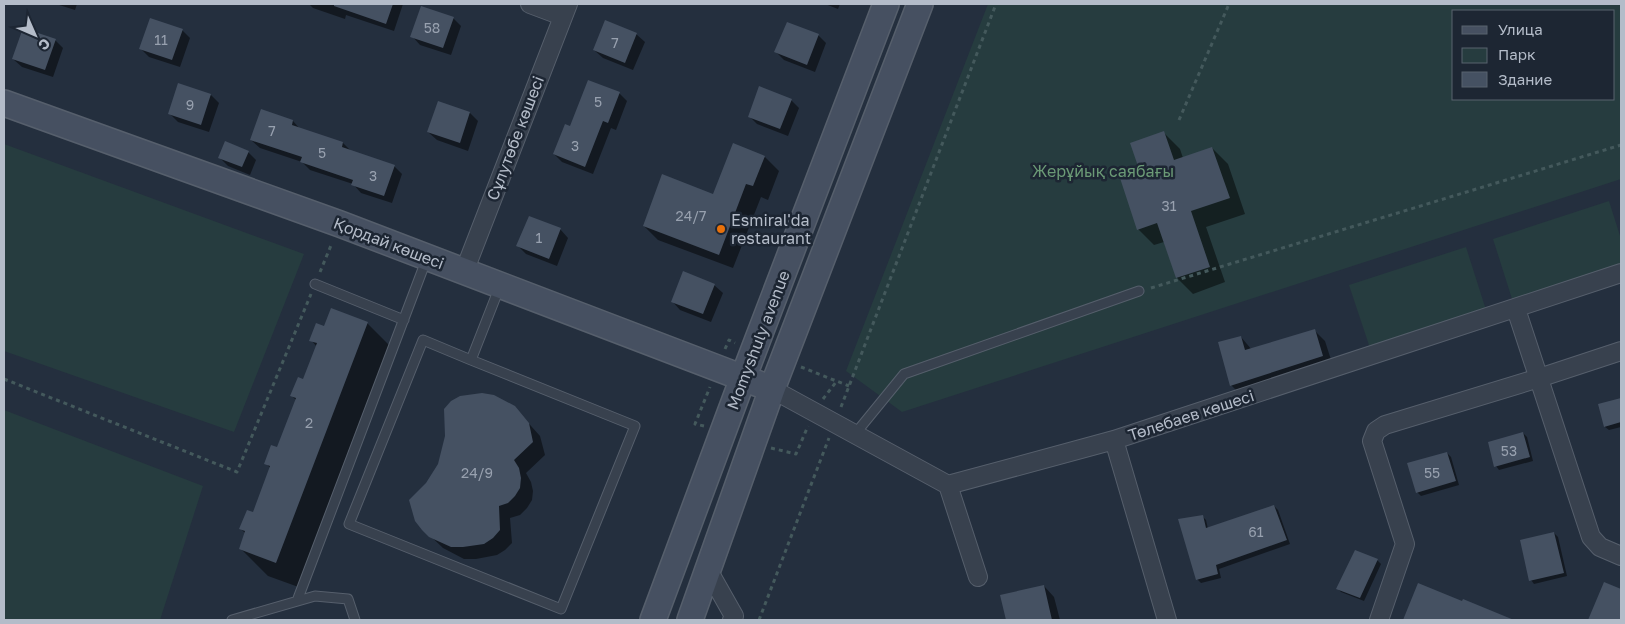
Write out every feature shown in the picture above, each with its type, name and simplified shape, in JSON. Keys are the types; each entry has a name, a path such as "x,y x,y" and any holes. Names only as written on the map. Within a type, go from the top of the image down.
{"main road":[{"name":"Momyshuly avenue","path":"654,620 743,378 886,4"},
{"name":"Momyshuly avenue","path":"690,620 772,389 920,4"},
{"name":"Қордай көшесі","path":"4,103 340,224 772,389"}],"street":[{"path":"530,4 565,10"},
{"name":"Сұлутөбе көшесі","path":"464,272 565,10"},
{"name":"Төлебаев көшесі","path":"948,485 1114,440 1621,273"},
{"path":"1516,309 1590,537 1600,548 1621,556"},
{"path":"1379,620 1405,544 1372,441 1376,431 1385,425 1621,351"},
{"path":"772,389 948,485 978,577"},
{"path":"1114,440 1167,620"},
{"path":"708,570 734,616 732,620"}],"lane":[{"path":"297,601 427,258"},
{"path":"315,284 404,320"},
{"path":"471,360 500,286"},
{"path":"855,434 904,374 1139,291"},
{"path":"423,340 471,360 635,426 561,609 349,524 423,340"},
{"path":"232,620 315,596 348,599 355,620"}],"path":[{"path":"759,620 996,4"},
{"path":"1179,120 1229,4"},
{"path":"1139,291 1621,145"},
{"path":"4,379 237,472 340,224"},
{"path":"836,382 849,386"}],"green space":[{"name":"Жерұйық саябағы","path":"988,4 1621,4 1621,179 902,412 846,371"},
{"path":"4,144 304,254 234,432 4,351"},
{"path":"1609,201 1621,239 1621,266 1513,302 1493,239"},
{"path":"1466,247 1486,310 1370,348 1349,285"},
{"path":"4,410 203,486 160,620 4,620"}],"building":[{"path":"334,4 393,4 386,24 334,6"},
{"path":"421,6 454,17 443,48 410,37"},
{"path":"150,18 183,29 172,60 139,49"},
{"path":"605,20 637,33 625,63 593,50"},
{"path":"787,22 819,34 807,65 774,52"},
{"path":"23,28 56,39 45,70 12,59"},
{"path":"588,80 620,92 608,123 603,121 585,167 553,154 565,124 570,126"},
{"path":"178,83 211,94 201,125 168,114"},
{"path":"759,86 792,99 780,129 748,117"},
{"path":"438,101 470,112 460,143 427,132"},
{"path":"261,109 293,120 292,125 343,142 342,147 395,165 384,196 351,185 353,180 300,162 302,157 250,140"},
{"path":"1164,131 1174,160 1212,147 1230,198 1191,211 1210,267 1176,278 1157,223 1137,230 1120,178 1140,172 1130,143"},
{"path":"225,141 249,151 242,167 218,158"},
{"path":"733,143 765,156 753,186 746,184 719,255 643,226 662,174 713,194"},
{"path":"529,216 561,228 549,259 516,246"},
{"path":"683,271 715,284 703,314 671,302"},
{"path":"331,308 368,322 276,563 239,549 245,531 239,529 247,510 253,512 270,466 264,464 271,445 277,447 296,398 290,396 298,377 303,379 317,343 309,341 316,323 324,326"},
{"path":"1315,329 1323,356 1230,386 1218,342 1241,336 1245,350"},
{"path":"482,393 494,395 515,406 529,423 533,442 514,460 519,468 520,488 508,503 499,506 500,530 484,544 451,547 429,537 422,530 415,521 409,500 426,483 438,464 445,436 444,409 451,401 460,396"},
{"path":"1621,398 1621,422 1604,427 1598,404"},
{"path":"1523,432 1530,457 1494,467 1488,442"},
{"path":"1447,452 1456,481 1416,493 1407,463"},
{"path":"1274,505 1287,540 1216,565 1218,574 1196,580 1178,519 1203,515 1206,528"},
{"path":"1554,532 1564,573 1529,581 1520,540"},
{"path":"1355,550 1378,559 1360,598 1336,589"},
{"path":"1604,582 1621,589 1621,620 1588,620"},
{"path":"1418,583 1462,601 1463,599 1514,620 1403,620"},
{"path":"1044,585 1052,620 1006,620 1000,595"}],"place":[{"name":"Esmiral'da restaurant","path":"721,229"}]}
